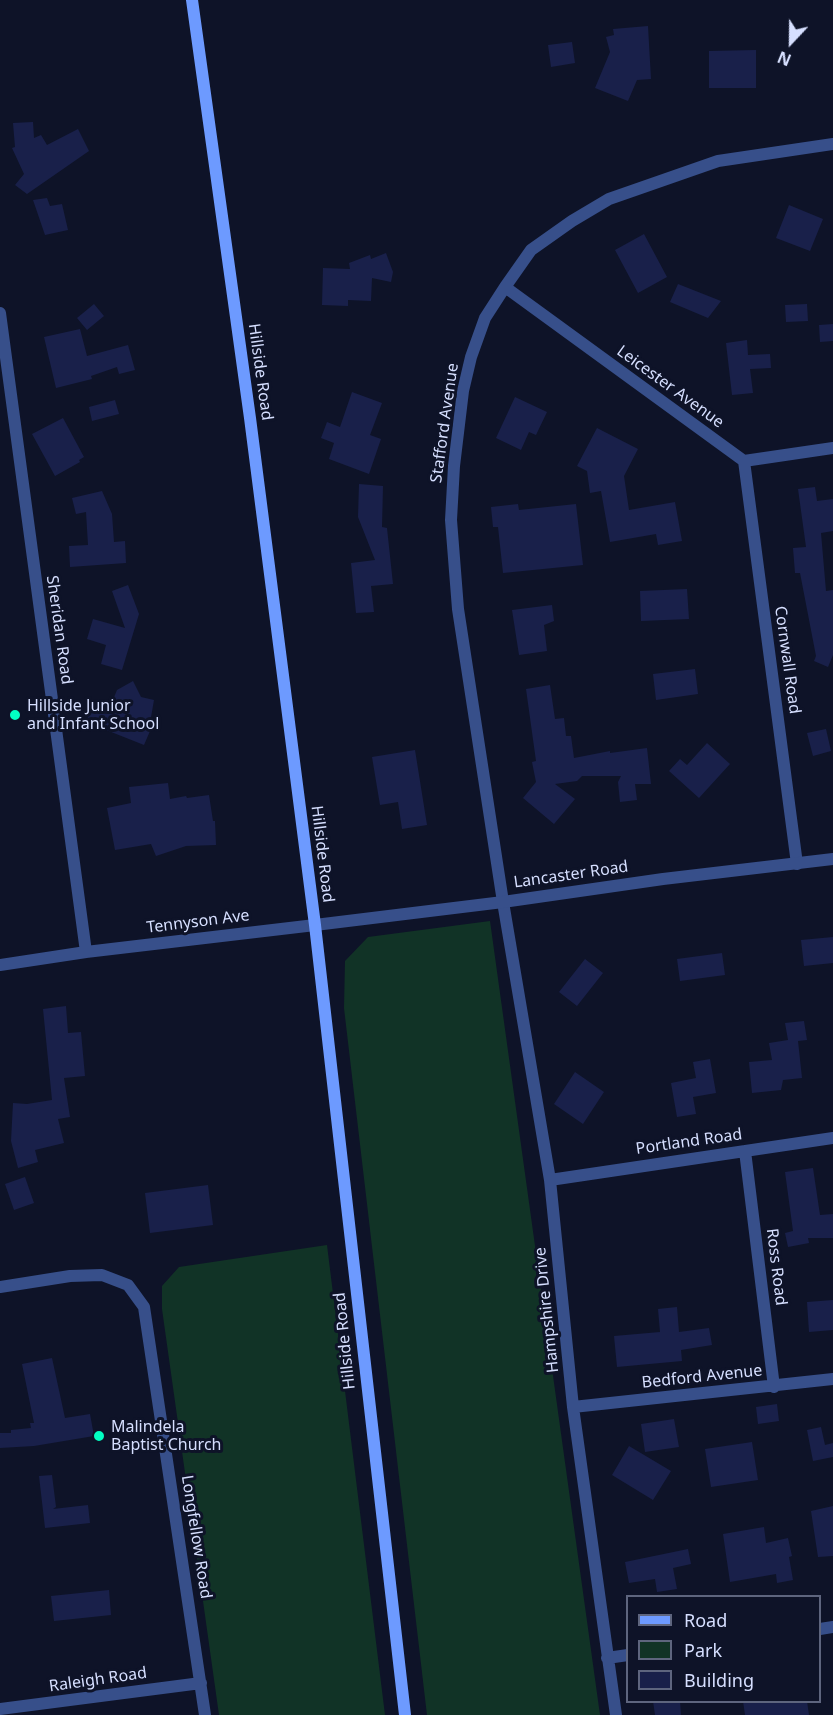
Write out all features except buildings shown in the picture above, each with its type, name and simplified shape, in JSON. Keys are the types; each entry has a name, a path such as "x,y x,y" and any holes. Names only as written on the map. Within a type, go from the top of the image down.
{"main road":[{"name":"Hillside Road","path":"192,0 248,407 315,926 405,1715"}],"street":[{"name":"Stafford Avenue","path":"503,902 458,609 451,520 454,466 463,391 471,357 485,318 531,250 572,221 609,199 718,161 833,144"},
{"name":"Leicester Avenue","path":"505,287 744,461"},
{"name":"Sheridan Road","path":"0,313 86,952"},
{"path":"744,461 833,448"},
{"name":"Cornwall Road","path":"744,461 797,864"},
{"name":"Lancaster Road","path":"315,926 663,879 833,859"},
{"name":"Hampshire Drive","path":"503,902 550,1180 573,1407 616,1715"},
{"name":"Tennyson Ave","path":"0,965 86,952 315,926"},
{"name":"Portland Road","path":"550,1180 833,1138"},
{"name":"Ross Road","path":"745,1151 774,1387"},
{"name":"Longfellow Road","path":"0,1287 70,1276 102,1275 128,1285 144,1307 205,1715"},
{"name":"Bedford Avenue","path":"573,1407 833,1379"},
{"path":"607,1658 626,1655"},
{"name":"Raleigh Road","path":"0,1709 201,1683"}],"green space":[{"path":"490,921 600,1715 427,1715 344,1008 345,961 368,937"},
{"path":"327,1245 385,1715 219,1715 162,1309 162,1286 179,1267"}],"place":[{"name":"Hillside Junior and Infant School","path":"15,715"},
{"name":"Malindela Baptist Church","path":"99,1436"}]}
